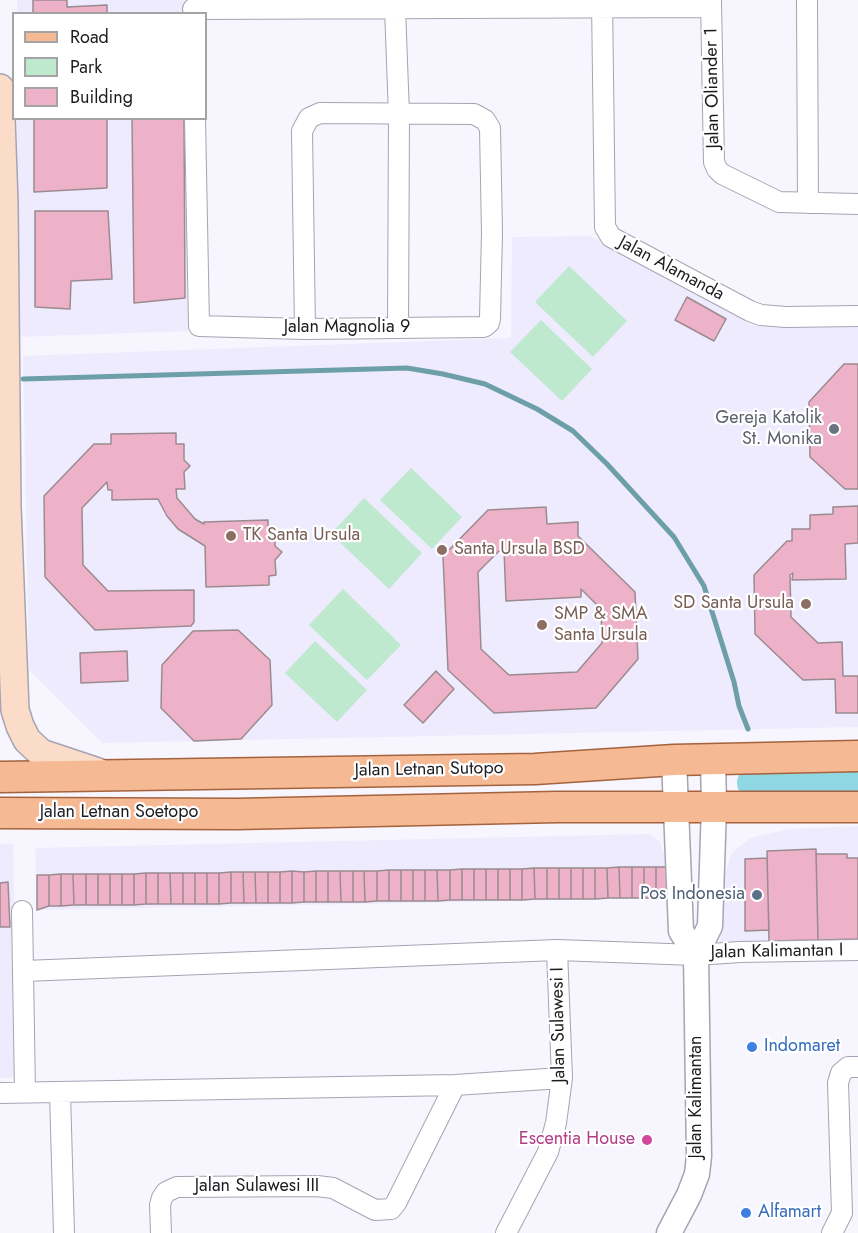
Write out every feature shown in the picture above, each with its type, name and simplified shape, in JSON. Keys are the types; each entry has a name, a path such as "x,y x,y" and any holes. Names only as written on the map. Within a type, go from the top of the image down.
{"main road":[{"path":"0,88 3,399 15,710 27,740 41,753 105,775"},
{"name":"Jalan Letnan Sutopo","path":"0,777 535,769 674,760 858,756"},
{"path":"676,806 858,807"},
{"name":"Jalan Letnan Soetopo","path":"0,813 237,814 676,806"}],"street":[{"path":"807,0 808,203"},
{"path":"193,8 395,8 711,3"},
{"name":"Jalan Oliander 1","path":"711,3 714,162 717,169 722,174 772,201 786,204 858,204"},
{"name":"Jalan Alamanda","path":"602,4 605,227 611,237 750,311 762,315 858,316"},
{"path":"395,8 399,115 398,328"},
{"path":"305,329 302,131 309,118 320,113 399,115"},
{"name":"Jalan Magnolia 9","path":"195,120 199,326 305,329 484,327 489,323 490,318 492,233 490,128 485,120 474,114 399,115"},
{"name":"Jalan Kalimantan","path":"669,1233 689,1195 697,1174 699,1156 696,955 710,926 714,806 713,759"},
{"name":"Jalan Kalimantan","path":"674,760 681,931 696,955"},
{"path":"22,911 25,1092"},
{"name":"Jalan Kalimantan I","path":"24,971 557,950 696,955 858,950"},
{"name":"Jalan Sulawesi I","path":"506,1233 548,1152 556,1123 562,1078 557,950"},
{"path":"832,1233 842,1213 838,1083 841,1073 848,1067 858,1067"},
{"path":"0,1093 454,1085 562,1078"},
{"name":"Jalan Sulawesi III","path":"161,1233 162,1198 166,1192 177,1187 325,1187 346,1193 375,1209 391,1209 454,1085"},
{"path":"60,1093 64,1233"}],"shaded area":[{"path":"17,0 186,0 186,12 17,12"},
{"path":"17,120 187,120 188,331 18,337"},
{"name":"Santa Ursula BSD","path":"591,236 757,326 858,326 858,727 102,743 29,670 23,356 511,338 512,237"},
{"path":"858,826 858,939 720,943 725,874 732,853 750,838 789,829"},
{"path":"649,834 660,842 668,867 668,898 37,910 35,848"},
{"path":"0,844 13,844 18,1077 0,1078"}],"green space":[{"path":"569,266 627,321 593,357 535,302"},
{"path":"541,320 592,369 562,401 510,352"},
{"path":"411,468 462,517 432,549 380,500"},
{"path":"364,498 422,553 389,589 331,534"},
{"path":"343,589 401,645 367,680 309,625"},
{"path":"315,641 367,690 337,722 285,673"}],"building":[{"path":"33,0 67,0 67,7 107,5 107,12 33,12"},
{"path":"34,120 107,120 107,188 34,192"},
{"path":"132,120 184,120 185,298 134,303"},
{"path":"35,211 108,211 112,279 71,281 70,309 35,307"},
{"path":"687,297 726,319 714,341 675,320"},
{"name":"Gereja Katolik St. Monika","path":"844,364 858,364 858,489 845,489 810,457 809,402"},
{"name":"TK Santa Ursula","path":"176,433 176,444 184,444 184,460 190,466 184,472 185,489 176,489 177,498 195,519 204,524 204,522 268,520 268,532 275,531 275,546 282,552 275,560 276,575 269,576 269,585 206,587 205,546 178,529 167,516 158,499 112,500 112,490 108,490 107,482 82,508 83,565 108,591 194,590 194,622 191,626 95,630 45,577 44,496 94,444 111,444 111,434"},
{"name":"SD Santa Ursula","path":"858,506 858,543 845,544 846,579 792,580 793,573 790,575 791,617 818,643 842,642 843,676 858,676 858,713 836,713 835,679 803,680 755,634 754,575 787,541 792,541 792,529 810,529 810,515 833,514 833,507"},
{"name":"SMP & SMA Santa Ursula","path":"546,507 547,524 578,522 578,536 635,592 638,659 596,708 494,713 448,670 443,556 488,510","holes":["504,550 506,601 581,597 581,589 601,609 602,643 577,672 509,675 481,649 478,572 499,551"]},
{"path":"238,630 270,660 272,705 241,739 194,741 161,708 162,665 193,631"},
{"path":"127,651 128,681 81,683 80,653"},
{"path":"436,671 454,689 423,723 404,705"},
{"path":"816,849 818,940 769,941 767,851"},
{"path":"816,854 847,854 847,858 858,858 858,939 818,940"},
{"name":"Pos Indonesia","path":"767,858 769,930 745,931 745,859"},
{"path":"619,867 620,898 608,898 607,868"},
{"path":"619,867 632,867 632,898 620,898"},
{"path":"632,867 644,867 644,898 632,898"},
{"path":"644,867 656,867 656,898 644,898"},
{"path":"656,867 668,867 668,898 656,898"},
{"path":"534,868 547,868 547,899 535,899"},
{"path":"534,868 535,899 522,900 522,869"},
{"path":"547,868 559,868 559,899 547,899"},
{"path":"559,868 571,868 571,899 559,899"},
{"path":"571,868 583,868 583,899 571,899"},
{"path":"583,868 595,868 595,899 583,899"},
{"path":"595,868 607,868 608,898 595,899"},
{"path":"462,869 462,900 450,900 450,870"},
{"path":"462,869 474,869 474,900 462,900"},
{"path":"474,869 486,869 486,900 474,900"},
{"path":"486,869 498,869 498,900 486,900"},
{"path":"498,869 510,869 510,900 498,900"},
{"path":"510,869 522,869 522,900 510,900"},
{"path":"389,870 389,901 377,901 377,871"},
{"path":"389,870 401,870 401,901 389,901"},
{"path":"401,870 413,870 413,901 401,901"},
{"path":"413,870 425,870 425,901 413,901"},
{"path":"425,870 437,870 438,901 425,901"},
{"path":"437,870 450,870 450,900 438,901"},
{"path":"292,871 304,872 304,902 292,903"},
{"path":"292,871 292,903 280,903 280,872"},
{"path":"316,871 316,902 304,902 304,872"},
{"path":"316,871 328,871 328,902 316,902"},
{"path":"328,871 340,871 341,902 328,902"},
{"path":"340,871 353,871 353,902 341,902"},
{"path":"353,871 364,871 365,902 353,902"},
{"path":"364,871 377,871 377,901 365,902"},
{"path":"231,872 243,872 244,903 231,903"},
{"path":"231,872 231,903 219,904 219,873"},
{"path":"243,872 255,872 256,903 244,903"},
{"path":"255,872 268,872 268,903 256,903"},
{"path":"268,872 280,872 280,903 268,903"},
{"path":"146,873 146,904 134,905 134,874"},
{"path":"146,873 158,873 158,904 146,904"},
{"path":"158,873 170,873 171,904 158,904"},
{"path":"170,873 183,873 183,904 171,904"},
{"path":"183,873 195,873 195,904 183,904"},
{"path":"195,873 207,873 207,904 195,904"},
{"path":"207,873 219,873 219,904 207,904"},
{"path":"61,874 61,906 49,906 49,875"},
{"path":"61,874 73,874 74,905 61,906"},
{"path":"73,874 86,874 86,905 74,905"},
{"path":"86,874 98,874 98,905 86,905"},
{"path":"98,874 110,874 110,905 98,905"},
{"path":"110,874 122,874 122,905 110,905"},
{"path":"122,874 134,874 134,905 122,905"},
{"path":"37,875 49,875 49,906 37,910"},
{"path":"8,882 10,927 0,927 0,883"}],"waterway":[{"path":"23,379 407,368 485,384 537,409 573,431 607,464 674,537 704,586 734,682 739,706 748,729"},
{"path":"753,783 858,782"}],"place":[{"name":"Gereja Katolik St. Monika","path":"834,429"},
{"name":"TK Santa Ursula","path":"231,536"},
{"name":"Santa Ursula BSD","path":"442,550"},
{"name":"SD Santa Ursula","path":"806,604"},
{"name":"SMP & SMA Santa Ursula","path":"542,625"},
{"name":"Pos Indonesia","path":"757,895"},
{"name":"Indomaret","path":"752,1047"},
{"name":"Escentia House","path":"647,1140"},
{"name":"Alfamart","path":"746,1213"}]}
